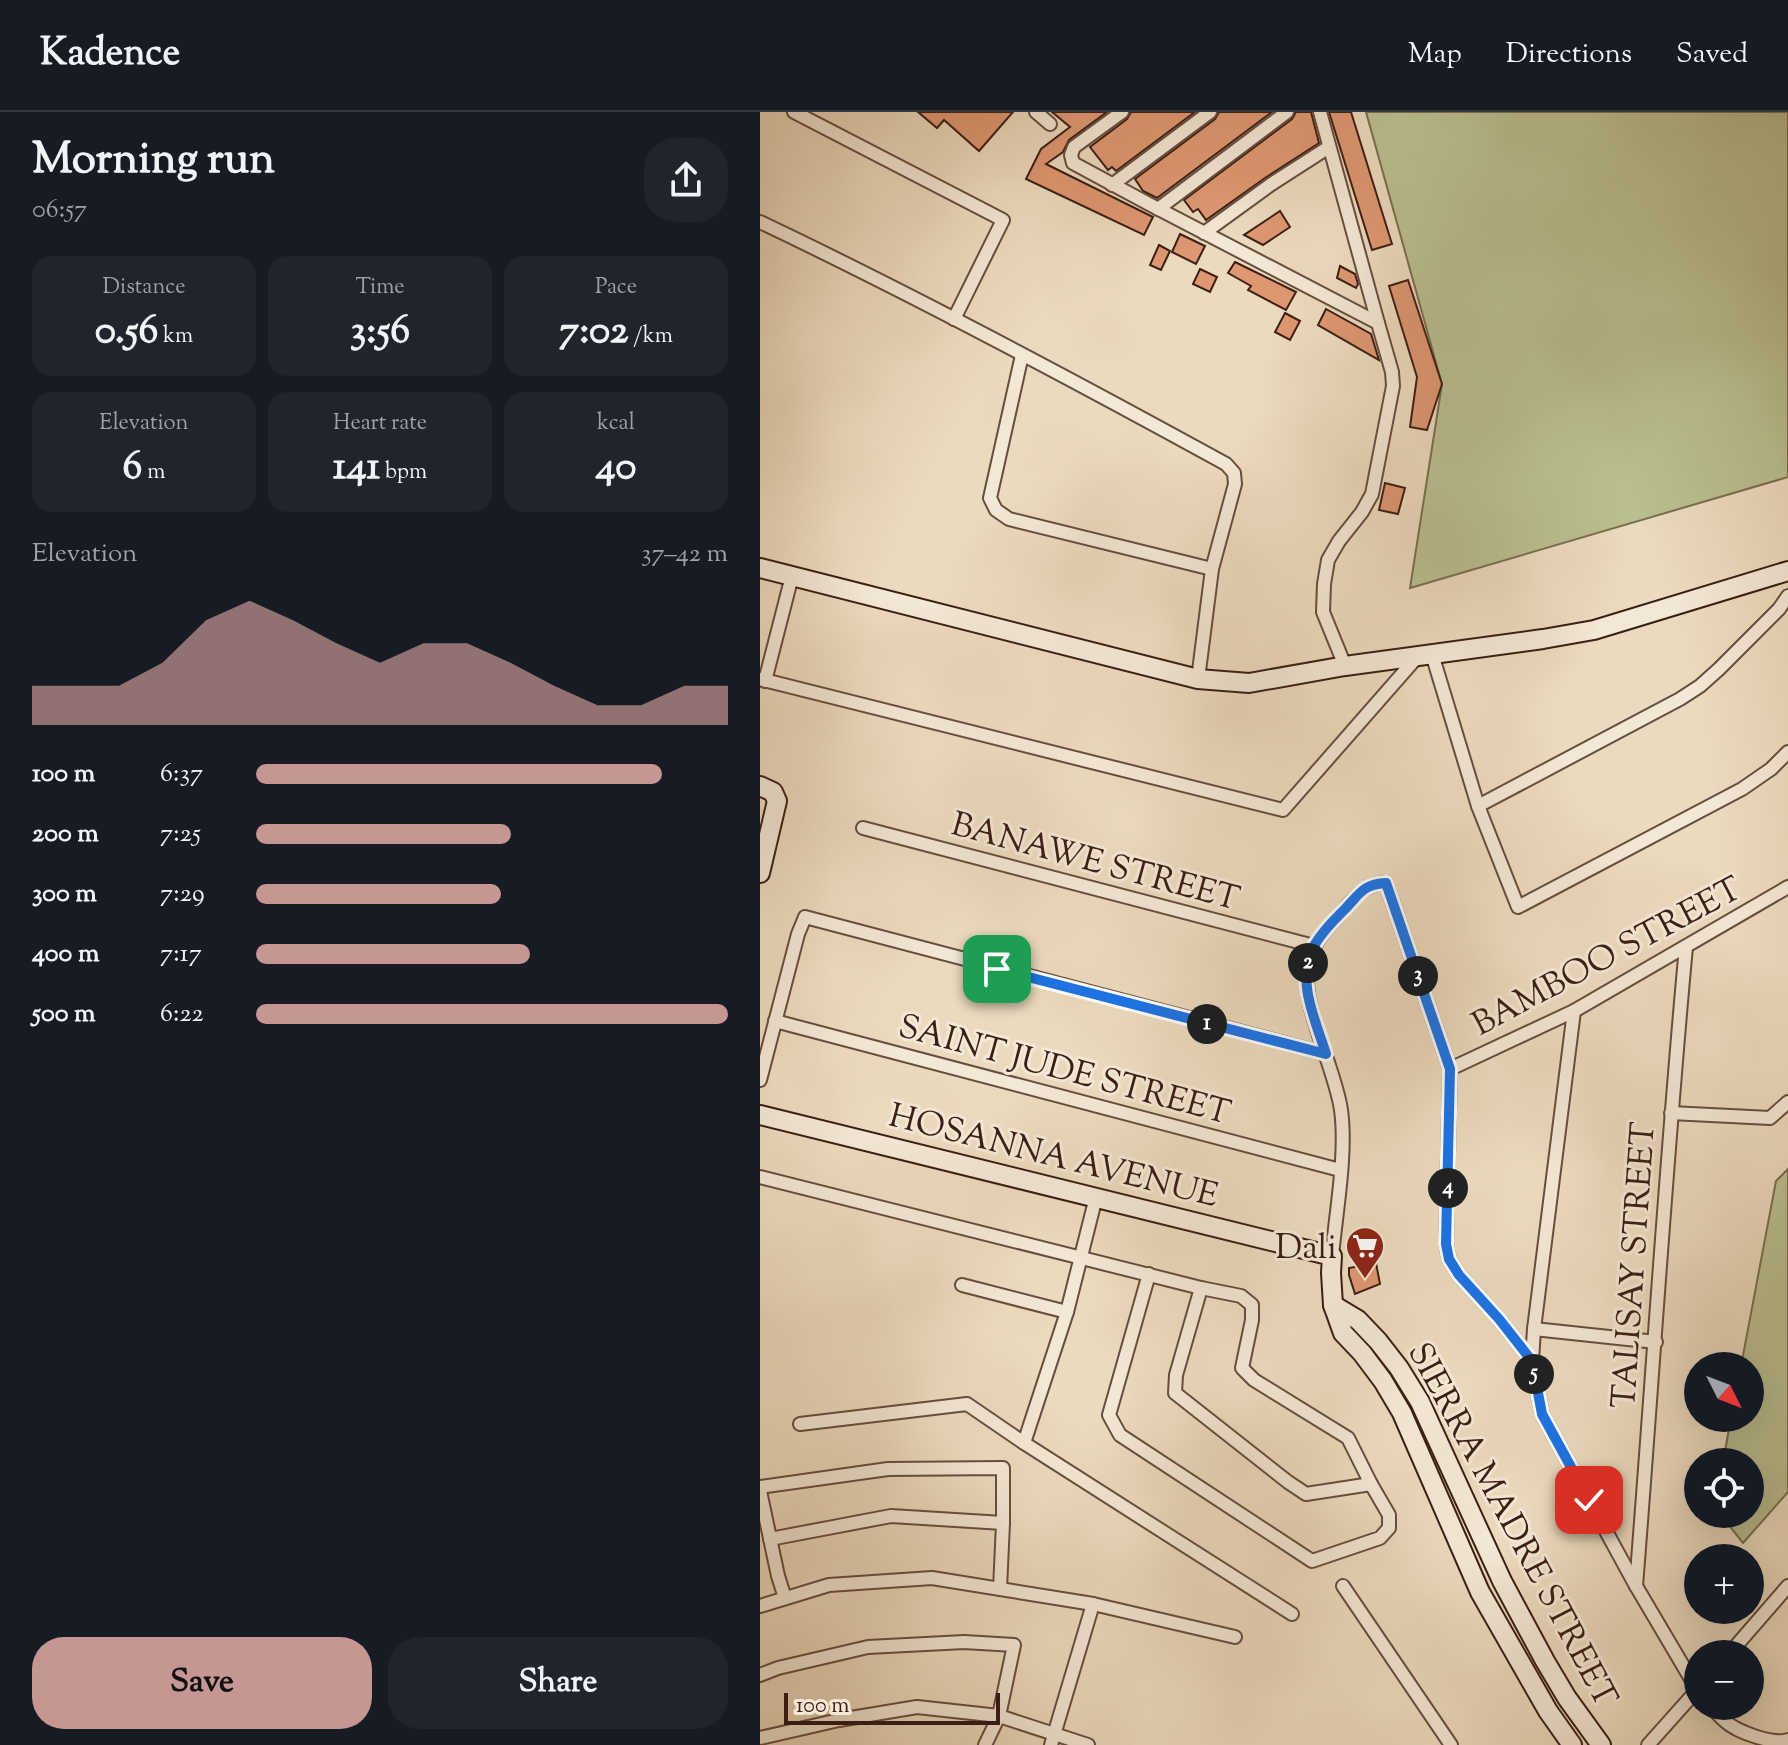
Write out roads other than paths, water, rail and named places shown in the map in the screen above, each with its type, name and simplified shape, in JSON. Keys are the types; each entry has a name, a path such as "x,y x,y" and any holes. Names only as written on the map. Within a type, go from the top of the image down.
{"main road":[{"path":"760,568 1198,679 1249,683 1594,630 1788,571"},
{"path":"760,873 777,801 767,789"},
{"name":"HOSANNA AVENUE","path":"760,1115 1332,1256"},
{"name":"SIERRA MADRE STREET","path":"1332,1256 1333,1305 1343,1333 1383,1381 1402,1413 1480,1592 1536,1690 1572,1745"},
{"name":"SIERRA MADRE STREET","path":"1333,1305 1358,1320 1378,1341 1420,1402 1502,1581 1567,1698 1601,1745"},
{"path":"1446,1514 1468,1504"}],"street":[{"path":"794,112 1003,220 954,319"},
{"path":"1036,112 1050,124"},
{"path":"1122,112 1074,147 1071,155 1073,163 1378,323"},
{"path":"1112,185 1210,112"},
{"path":"1158,209 1287,112"},
{"path":"1320,112 1392,372 1393,386 1372,494 1328,560 1323,612 1345,666"},
{"path":"1204,233 1329,147"},
{"path":"760,222 856,267 1226,464 1234,473 1235,484 1212,569 1198,679"},
{"path":"1022,355 990,498 996,510 1009,519 1212,569"},
{"path":"792,576 763,680 1283,810 1425,655 1478,806 1518,907 1742,789 1771,769 1788,752"},
{"path":"1478,806 1690,692 1719,669 1788,596"},
{"name":"BANAWE STREET","path":"863,828 1314,946"},
{"name":"SIERRA MADRE STREET","path":"1332,1256 1342,1112 1336,1082 1308,996 1306,977 1314,946 1363,889 1374,883 1386,883 1450,1069"},
{"name":"BAMBOO STREET","path":"1450,1069 1574,1011 1788,887"},
{"path":"760,1080 805,917 1326,1054"},
{"name":"TALISAY STREET","path":"1636,1586 1686,947"},
{"path":"1574,1011 1532,1361 1542,1414 1684,1667"},
{"name":"SAINT JUDE STREET","path":"775,1021 1340,1170"},
{"path":"1450,1069 1446,1244 1449,1259 1532,1361"},
{"path":"1671,1113 1770,1118 1788,1102"},
{"path":"760,1177 1241,1296 1252,1305 1242,1368 1254,1380 1348,1438 1389,1515 1389,1528 1380,1538 1312,1561 1120,1435 1109,1415 1149,1274"},
{"path":"1024,1443 1067,1312 1096,1197"},
{"path":"962,1285 1067,1312"},
{"path":"1201,1288 1176,1375 1175,1393 1306,1494 1371,1484"},
{"path":"1534,1329 1656,1342"},
{"path":"800,1424 967,1404 1292,1614"},
{"path":"785,1598 760,1489 888,1469 1003,1468 1000,1589"},
{"path":"770,1539 891,1516 1003,1523"},
{"path":"760,1606 829,1585 932,1578 1093,1604 1235,1637"},
{"path":"1343,1586 1451,1745"},
{"path":"1741,1640 1788,1586"},
{"path":"1053,1740 1093,1604"},
{"path":"760,1675 868,1647 964,1642 1014,1645 999,1716 985,1745"},
{"path":"1648,1745 1684,1705"},
{"path":"760,1738 917,1707 999,1716 1053,1740 1088,1745"},
{"path":"1724,1720 1772,1742 1788,1740"}],"place":[{"name":"Dali","path":"1365,1280"}]}
